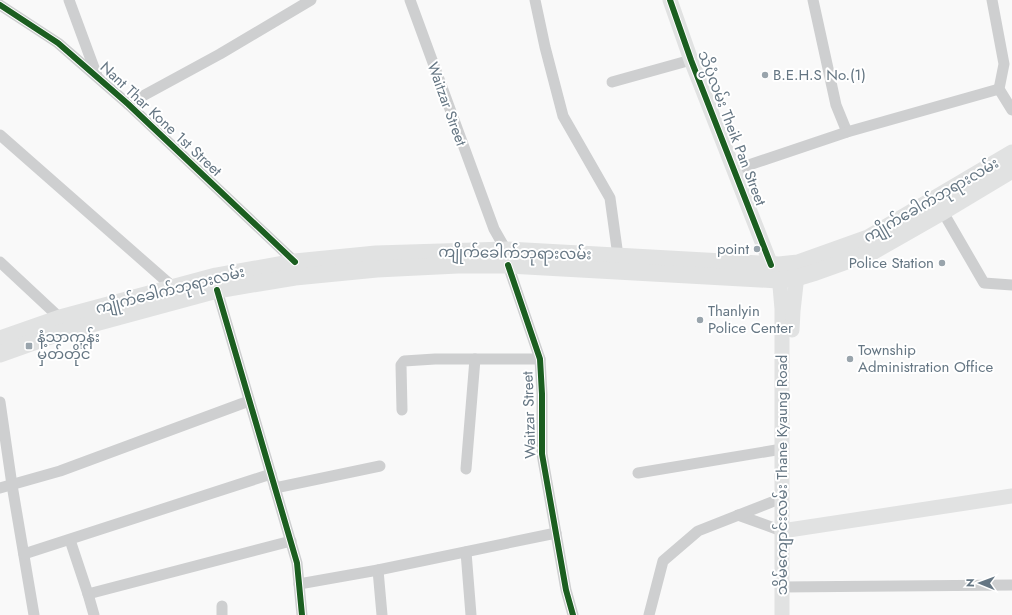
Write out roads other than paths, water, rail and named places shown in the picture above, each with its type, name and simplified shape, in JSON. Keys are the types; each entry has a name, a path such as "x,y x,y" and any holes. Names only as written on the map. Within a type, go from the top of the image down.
{"main road":[{"name":"သိပ္ပံလမ်း Theik Pan Street","path":"670,0 691,60 770,265"},
{"name":"ကျိုက်ခေါက်ဘုရားလမ်း","path":"940,205 1012,154"},
{"name":"ကျိုက်ခေါက်ဘုရားလမ်း","path":"0,354 62,332 217,290 295,277 376,269 507,257 778,280 1012,170"},
{"name":"ကျိုက်ခေါက်ဘုရားလမ်း","path":"0,339 60,318 216,276 295,262 376,254 507,257 618,256 778,265 797,270"},
{"name":"သိမ်ကျောင်းလမ်း Thane Kyaung Road","path":"770,265 778,280 782,308 782,498 787,531"},
{"name":"သိမ်ကျောင်းလမ်း Thane Kyaung Road","path":"782,615 787,587 787,531 793,311 797,270"},
{"path":"787,531 1012,496"},
{"name":"သိမ်ကျောင်းလမ်း Thane Kyaung Road","path":"787,587 792,615"}],"street":[{"path":"69,0 98,78"},
{"name":"Waitzar Street","path":"410,0 494,229 507,257 540,359 542,394 542,454 566,590 573,615"},
{"path":"535,0 545,47 563,116 610,198 618,256"},
{"path":"813,0 836,105 847,132"},
{"path":"992,0 1004,64 999,89 1012,110"},
{"path":"128,104 220,54 307,1"},
{"name":"Nant Thar Kone 1st Street","path":"0,5 58,43 128,104 295,262"},
{"path":"612,82 691,60"},
{"path":"734,170 847,132 999,89"},
{"path":"0,135 173,287"},
{"path":"940,205 984,283 1012,285"},
{"path":"0,262 60,318"},
{"path":"217,290 298,563 302,615"},
{"path":"402,410 401,365 404,361 435,359 540,359"},
{"path":"466,469 475,359"},
{"path":"0,488 60,472 249,400"},
{"path":"0,402 12,485 34,615"},
{"path":"638,473 782,449"},
{"path":"275,488 380,466"},
{"path":"24,554 271,474"},
{"path":"649,615 663,561 698,531 782,498"},
{"path":"738,515 787,531"},
{"path":"300,584 378,570 556,533"},
{"path":"70,540 94,615"},
{"path":"88,594 291,541"},
{"path":"466,552 471,615"},
{"path":"378,570 382,615"},
{"path":"787,587 1012,585"}],"place":[{"name":"B.E.H.S No.(1)","path":"765,75"},
{"name":"point","path":"757,249"},
{"name":"Police Station","path":"942,263"},
{"name":"Thanlyin Police Center","path":"700,320"},
{"name":"နံ့သာကုန်း မှတ်တိုင်","path":"29,346"},
{"name":"Township Administration Office","path":"850,359"}]}
